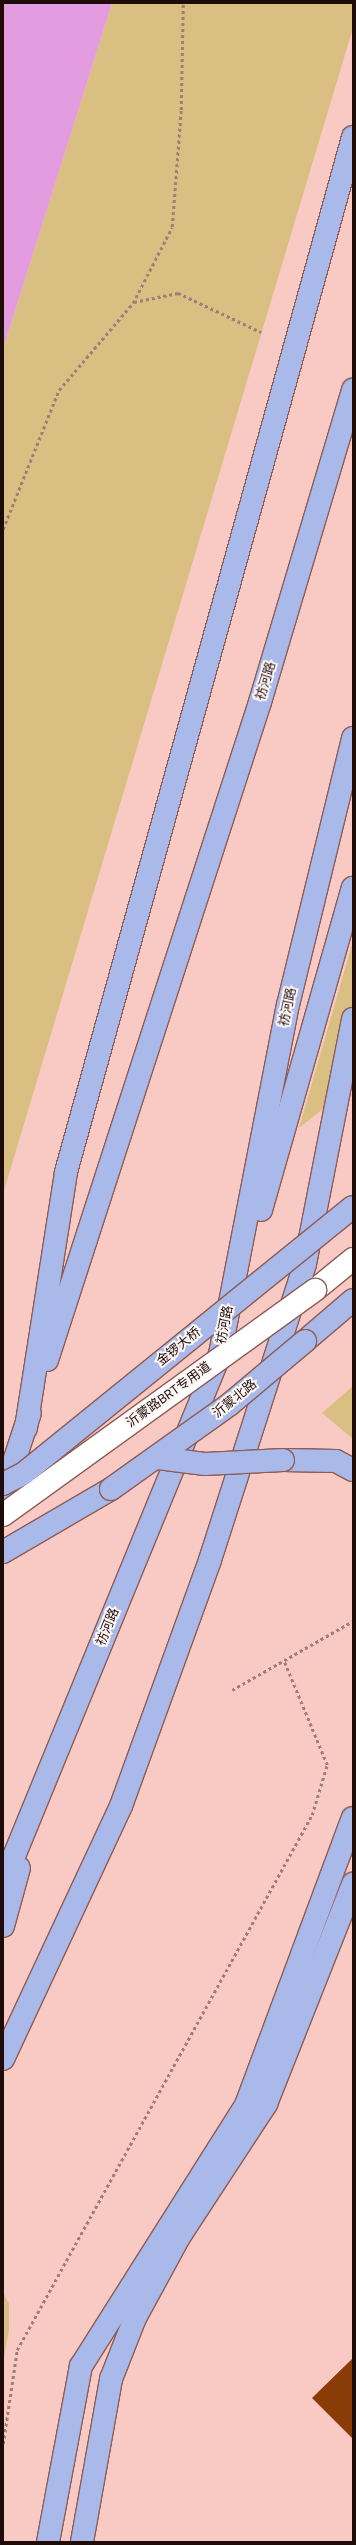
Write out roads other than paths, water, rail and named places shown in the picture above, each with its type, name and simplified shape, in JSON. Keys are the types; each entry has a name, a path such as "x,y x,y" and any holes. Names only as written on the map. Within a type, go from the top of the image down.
{"main road":[{"path":"26,1428 66,1172 353,137"},
{"name":"祊河路","path":"3,1495 26,1428 260,702 353,390"},
{"name":"祊河路","path":"3,1883 220,1354 288,1005 353,738"},
{"path":"220,1354 353,888"},
{"path":"3,2059 121,1806 210,1560 305,1264 353,1019"},
{"name":"金锣大桥","path":"3,1484 23,1474 353,1207"},
{"name":"沂蒙北路","path":"3,1552 111,1489 158,1458 230,1404 353,1300"},
{"path":"158,1458 205,1464 283,1460 336,1461 353,1470"},
{"path":"3,1926 37,1799"},
{"path":"48,2542 81,2366 246,2105 353,1818"},
{"path":"82,2542 111,2379 132,2324 180,2237 266,2104 353,1884"}],"lane":[{"name":"沂蒙路BRT专用道","path":"3,1515 315,1290 353,1259"}]}
